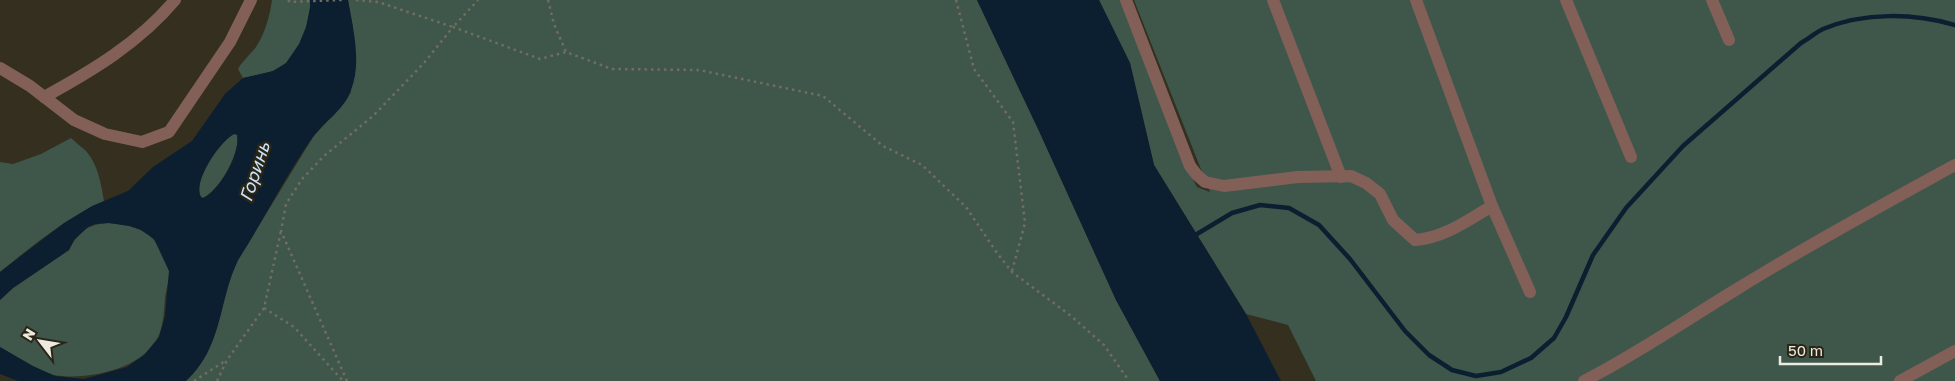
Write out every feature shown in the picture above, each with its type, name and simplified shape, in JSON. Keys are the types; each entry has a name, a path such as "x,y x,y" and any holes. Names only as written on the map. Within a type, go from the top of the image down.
{"lane":[{"path":"44,97 68,84 132,42 175,0"},
{"path":"0,68 44,97 74,120 113,136 142,142 169,132 230,42 251,0"},
{"path":"1126,0 1190,166 1201,178 1210,184 1224,186 1298,177 1350,176 1366,183 1380,194 1393,220 1415,240 1428,239 1448,231 1492,206"},
{"path":"1273,0 1341,177"},
{"path":"1416,0 1492,206 1530,292"},
{"path":"1566,0 1631,157"},
{"path":"1712,0 1729,40"},
{"path":"1584,381 1619,363 1738,288 1955,165"},
{"path":"1900,381 1955,351"}],"path":[{"path":"289,1 342,0"},
{"path":"356,0 378,2 540,59 566,52 612,69 699,70 823,96 883,146 922,165 966,207 997,254 1012,272 1071,316 1104,345 1129,381"},
{"path":"217,381 227,360 264,308 286,204 302,179 324,156 373,116 424,62 478,0"},
{"path":"548,0 554,24 566,52"},
{"path":"956,0 974,70 1013,122 1025,223 1012,272"},
{"path":"281,231 345,381"},
{"path":"264,308 294,327 345,381"},
{"path":"194,381 211,368 227,360"}],"green space":[{"path":"272,0 310,0 309,18 303,37 294,54 281,67 268,73 243,78 238,69 256,47 262,36"},
{"path":"348,0 977,0 1116,300 1160,381 186,381 207,354 238,260 313,137 351,92 353,27"},
{"path":"1099,0 1122,0 1187,168 1197,187 1210,192 1134,0 1955,0 1955,381 1316,381 1288,325 1246,314 1154,165 1130,63"},
{"path":"237,134 236,151 228,170 216,188 203,198 201,197 199,190 200,182 209,162 228,138"},
{"path":"71,138 90,156 98,174 104,201 63,224 0,272 0,162 13,164 41,154"},
{"path":"109,223 133,227 145,232 156,243 167,263 169,274 163,321 159,335 152,347 128,364 114,370 98,374 67,376 54,375 40,369 0,347 0,300 13,288 69,250 85,230 95,225"}],"water":[{"name":"Горинь","path":"310,0 348,0 356,57 356,68 351,90 344,103 318,131 303,152 238,260 213,339 207,354 198,368 186,381 18,381 0,374 0,347 55,376 84,379 127,367 144,355 159,337 165,316 169,271 154,239 141,230 130,226 109,223 95,224 88,227 74,240 69,250 13,288 0,300 0,272 64,223 92,206 128,191 153,167 192,141 225,94 243,78 273,71 286,63 299,44 306,27","holes":["234,134 237,135 236,151 228,170 210,194 203,198 201,197 199,190 200,182 209,162 228,138"]},
{"path":"977,0 1099,0 1130,63 1154,165 1246,314 1281,381 1160,381 1116,300"}],"waterway":[{"path":"1192,237 1232,213 1260,205 1289,208 1319,225 1350,259 1405,331 1429,355 1452,370 1476,376 1501,372 1531,358 1554,338 1566,317 1593,255 1626,208 1683,146 1801,43 1823,29 1839,23 1872,17 1922,18 1955,25"}]}
